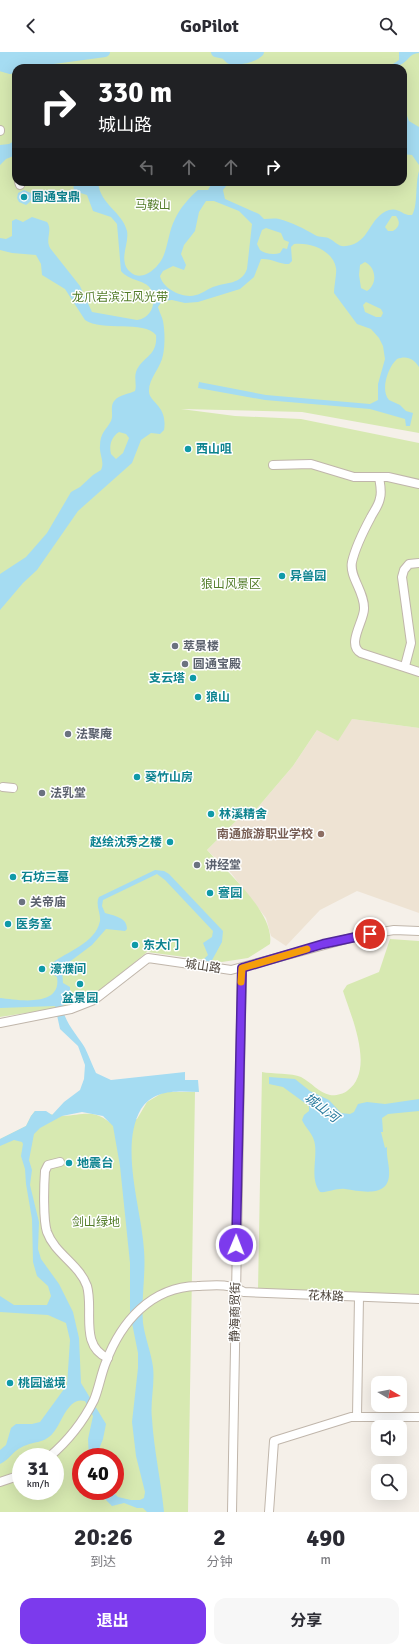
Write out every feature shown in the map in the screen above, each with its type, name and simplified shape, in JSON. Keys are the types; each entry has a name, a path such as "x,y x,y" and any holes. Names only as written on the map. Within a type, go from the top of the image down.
{"street":[{"path":"273,465 311,464 354,477 395,478 419,484"},
{"path":"380,477 380,498 366,527 352,564 352,573 361,590 364,602 364,614 356,633 356,647 357,651 361,653 405,666 419,672"},
{"path":"405,666 412,642 407,620 402,573 409,564 419,562"},
{"path":"4,787 13,788"},
{"name":"城山路","path":"0,1023 71,1010 88,1002 148,958 231,970 358,936 394,930 419,931"},
{"name":"静海商贸街","path":"232,1512 242,968"},
{"path":"60,1162 48,1165 45,1171 48,1233 54,1244 82,1274 89,1294 91,1339 97,1352 108,1358"},
{"name":"花林路","path":"58,1448 74,1432 94,1400 108,1358 119,1332 130,1318 158,1295 180,1287 228,1285 244,1292 419,1299"},
{"path":"357,1416 359,1297"},
{"path":"269,1512 274,1441 357,1416 419,1417"},
{"path":"0,1482 12,1478"}],"shaded area":[{"name":"南通旅游职业学校","path":"352,719 419,728 419,913 357,891 320,910 286,946 271,936 266,918 231,873 207,850 240,817 253,813 293,766 317,730"}],"green space":[{"name":"狼山风景区","path":"105,52 216,52 252,58 259,52 419,52 419,433 302,412 181,409 235,416 301,419 419,443 419,728 352,719 338,741 317,730 293,766 253,813 240,817 207,850 237,881 258,906 270,932 270,944 248,958 222,962 147,952 92,998 65,1007 0,1017 0,66 12,68 12,186 407,186 407,64 25,64"},
{"path":"390,939 419,941 419,1294 258,1290 262,1072 301,1077 322,1092 330,1095 347,1091 355,1082 360,1070 361,1057 355,1028 343,991 347,985 379,972"},
{"name":"剑山绿地","path":"164,1092 195,1092 188,1512 0,1512 0,1139 26,1126 35,1111 58,1116 90,1114 107,1120 114,1126 137,1119 147,1102"}],"water":[{"path":"0,52 105,52 25,64 12,64 12,68 10,69 0,66"},
{"path":"216,52 259,52 249,58 230,59 225,54"},
{"path":"399,52 419,52 413,54 402,64 393,64 399,60"},
{"path":"407,116 409,121 419,127 419,165 412,155 407,154"},
{"path":"12,142 12,157 6,159 0,165 0,145"},
{"path":"419,171 419,367 410,358 404,357 397,359 388,373 385,385 386,396 389,400 400,405 406,411 413,413 410,426 406,426 405,419 370,409 265,400 198,388 199,382 266,395 370,404 378,400 378,384 385,359 383,346 379,338 371,329 357,324 334,293 336,268 330,256 320,248 307,244 294,244 291,247 292,261 289,264 268,259 261,259 254,277 240,289 198,302 185,303 172,300 162,301 158,307 164,325 164,351 162,360 150,383 149,392 150,396 163,415 165,422 164,430 160,434 151,433 141,440 132,463 78,511 37,570 23,583 0,610 0,574 26,557 47,533 71,492 80,487 101,470 102,464 100,442 102,435 111,421 113,402 119,397 135,391 136,372 155,348 156,342 156,335 142,328 102,325 85,320 65,289 42,275 41,264 36,255 12,253 0,250 0,238 6,239 12,236 12,221 16,219 23,222 32,217 47,222 49,225 48,241 50,248 80,286 92,312 137,320 142,319 150,313 153,298 150,288 144,283 128,277 121,271 117,224 111,217 93,211 87,195 74,191 73,186 99,186 103,197 121,218 127,231 124,256 126,266 132,273 139,276 152,271 161,261 165,253 173,223 185,203 198,190 208,190 210,186 226,186 223,190 225,199 259,214 264,219 284,220 317,236 328,238 343,246 354,244 360,240 382,213 392,209 412,215 415,206","holes":["206,201 214,201 239,211 252,224 247,269 241,278 233,282 218,285 198,294 185,296 169,289 162,281 160,276 163,271 173,266 184,270 186,265 181,254 184,245 195,231 199,212","392,216 396,216 398,218 399,225 393,231 388,231 385,227","266,228 281,233 284,240 289,242 287,249 283,248 280,253 275,254 260,250 257,244 262,230","365,262 372,268 374,276 373,284 367,291 361,288 359,275 360,265","366,302 381,309 383,313 381,317 376,317 365,312 363,305","119,432 126,434 129,438 123,453 116,459 110,451 111,442 114,436"]},
{"path":"24,190 32,195 31,200 26,205 19,202 17,198 18,193"},
{"path":"155,870 164,871 169,874 223,931 222,942 211,962 203,960 208,955 203,943 212,937 213,931 165,880 157,874 103,900 102,906 105,913 122,919 125,922 127,929 125,931 106,929 92,945 64,966 62,970 63,983 70,987 70,997 65,1002 63,1008 65,1015 72,1029 85,1048 96,1073 111,1080 185,1072 185,1080 198,1080 199,1092 182,1091 167,1093 152,1098 146,1102 141,1109 135,1124 132,1141 134,1179 144,1250 143,1323 153,1367 152,1419 164,1512 147,1512 143,1508 137,1508 124,1503 112,1506 106,1500 124,1500 124,1498 140,1500 144,1498 145,1492 136,1456 132,1422 138,1368 138,1353 130,1313 130,1263 120,1166 113,1126 103,1116 82,1112 62,1116 40,1128 34,1134 29,1160 32,1170 30,1185 39,1222 38,1249 41,1259 59,1284 73,1312 79,1338 81,1383 106,1424 103,1439 100,1448 88,1448 88,1439 93,1416 85,1401 74,1402 66,1411 50,1437 21,1448 12,1448 12,1454 0,1464 0,1450 6,1445 11,1428 16,1424 32,1424 40,1422 67,1385 70,1340 66,1323 48,1315 0,1312 0,1296 14,1305 47,1305 51,1296 48,1286 37,1276 33,1262 32,1219 25,1169 21,1156 23,1144 22,1142 14,1140 0,1146 0,1139 26,1126 35,1111 46,1111 52,1115 64,1102 80,1090 84,1079 85,1065 78,1046 60,1029 55,1006 0,1008 0,998 37,1000 46,998 53,994 57,987 57,977 51,973 51,964 80,946 92,936 100,921 98,906 99,897"},
{"name":"城山河","path":"269,1077 295,1079 310,1091 329,1100 341,1113 350,1114 354,1112 358,1104 367,1102 385,1104 419,1099 419,1111 388,1114 382,1118 383,1132 381,1132 385,1148 387,1147 389,1172 387,1183 383,1188 372,1192 342,1189 320,1192 315,1181 314,1141 312,1135 302,1120 304,1115 309,1111 309,1106 283,1087 269,1084"}],"waterway":[{"path":"25,64 105,52"},
{"path":"216,52 225,54 230,59 249,58 259,52"},
{"path":"0,66 12,68"}],"slow traffic":[{"path":"241,982 242,968 307,949"}],"place":[{"name":"圆通宝鼎","path":"24,197"},
{"name":"西山咀","path":"188,449"},
{"name":"异兽园","path":"282,576"},
{"name":"萃景楼","path":"175,646"},
{"name":"圆通宝殿","path":"185,664"},
{"name":"支云塔","path":"193,678"},
{"name":"狼山","path":"198,697"},
{"name":"法聚庵","path":"68,734"},
{"name":"葵竹山房","path":"137,777"},
{"name":"法乳堂","path":"42,793"},
{"name":"林溪精舍","path":"211,814"},
{"name":"南通旅游职业学校","path":"321,834"},
{"name":"赵绘沈秀之楼","path":"170,842"},
{"name":"讲经堂","path":"197,865"},
{"name":"石坊三墓","path":"13,877"},
{"name":"謇园","path":"210,893"},
{"name":"关帝庙","path":"22,902"},
{"name":"医务室","path":"8,924"},
{"name":"东大门","path":"135,945"},
{"name":"濠濮间","path":"42,969"},
{"name":"盆景园","path":"80,984"},
{"name":"地震台","path":"69,1163"},
{"name":"桃园谧境","path":"10,1383"}],"route":[{"path":"236,1245 240,992 242,968 323,944 370,934"}],"park label":[{"name":"马鞍山","path":"153,205"},
{"name":"龙爪岩滨江风光带","path":"120,297"}]}
